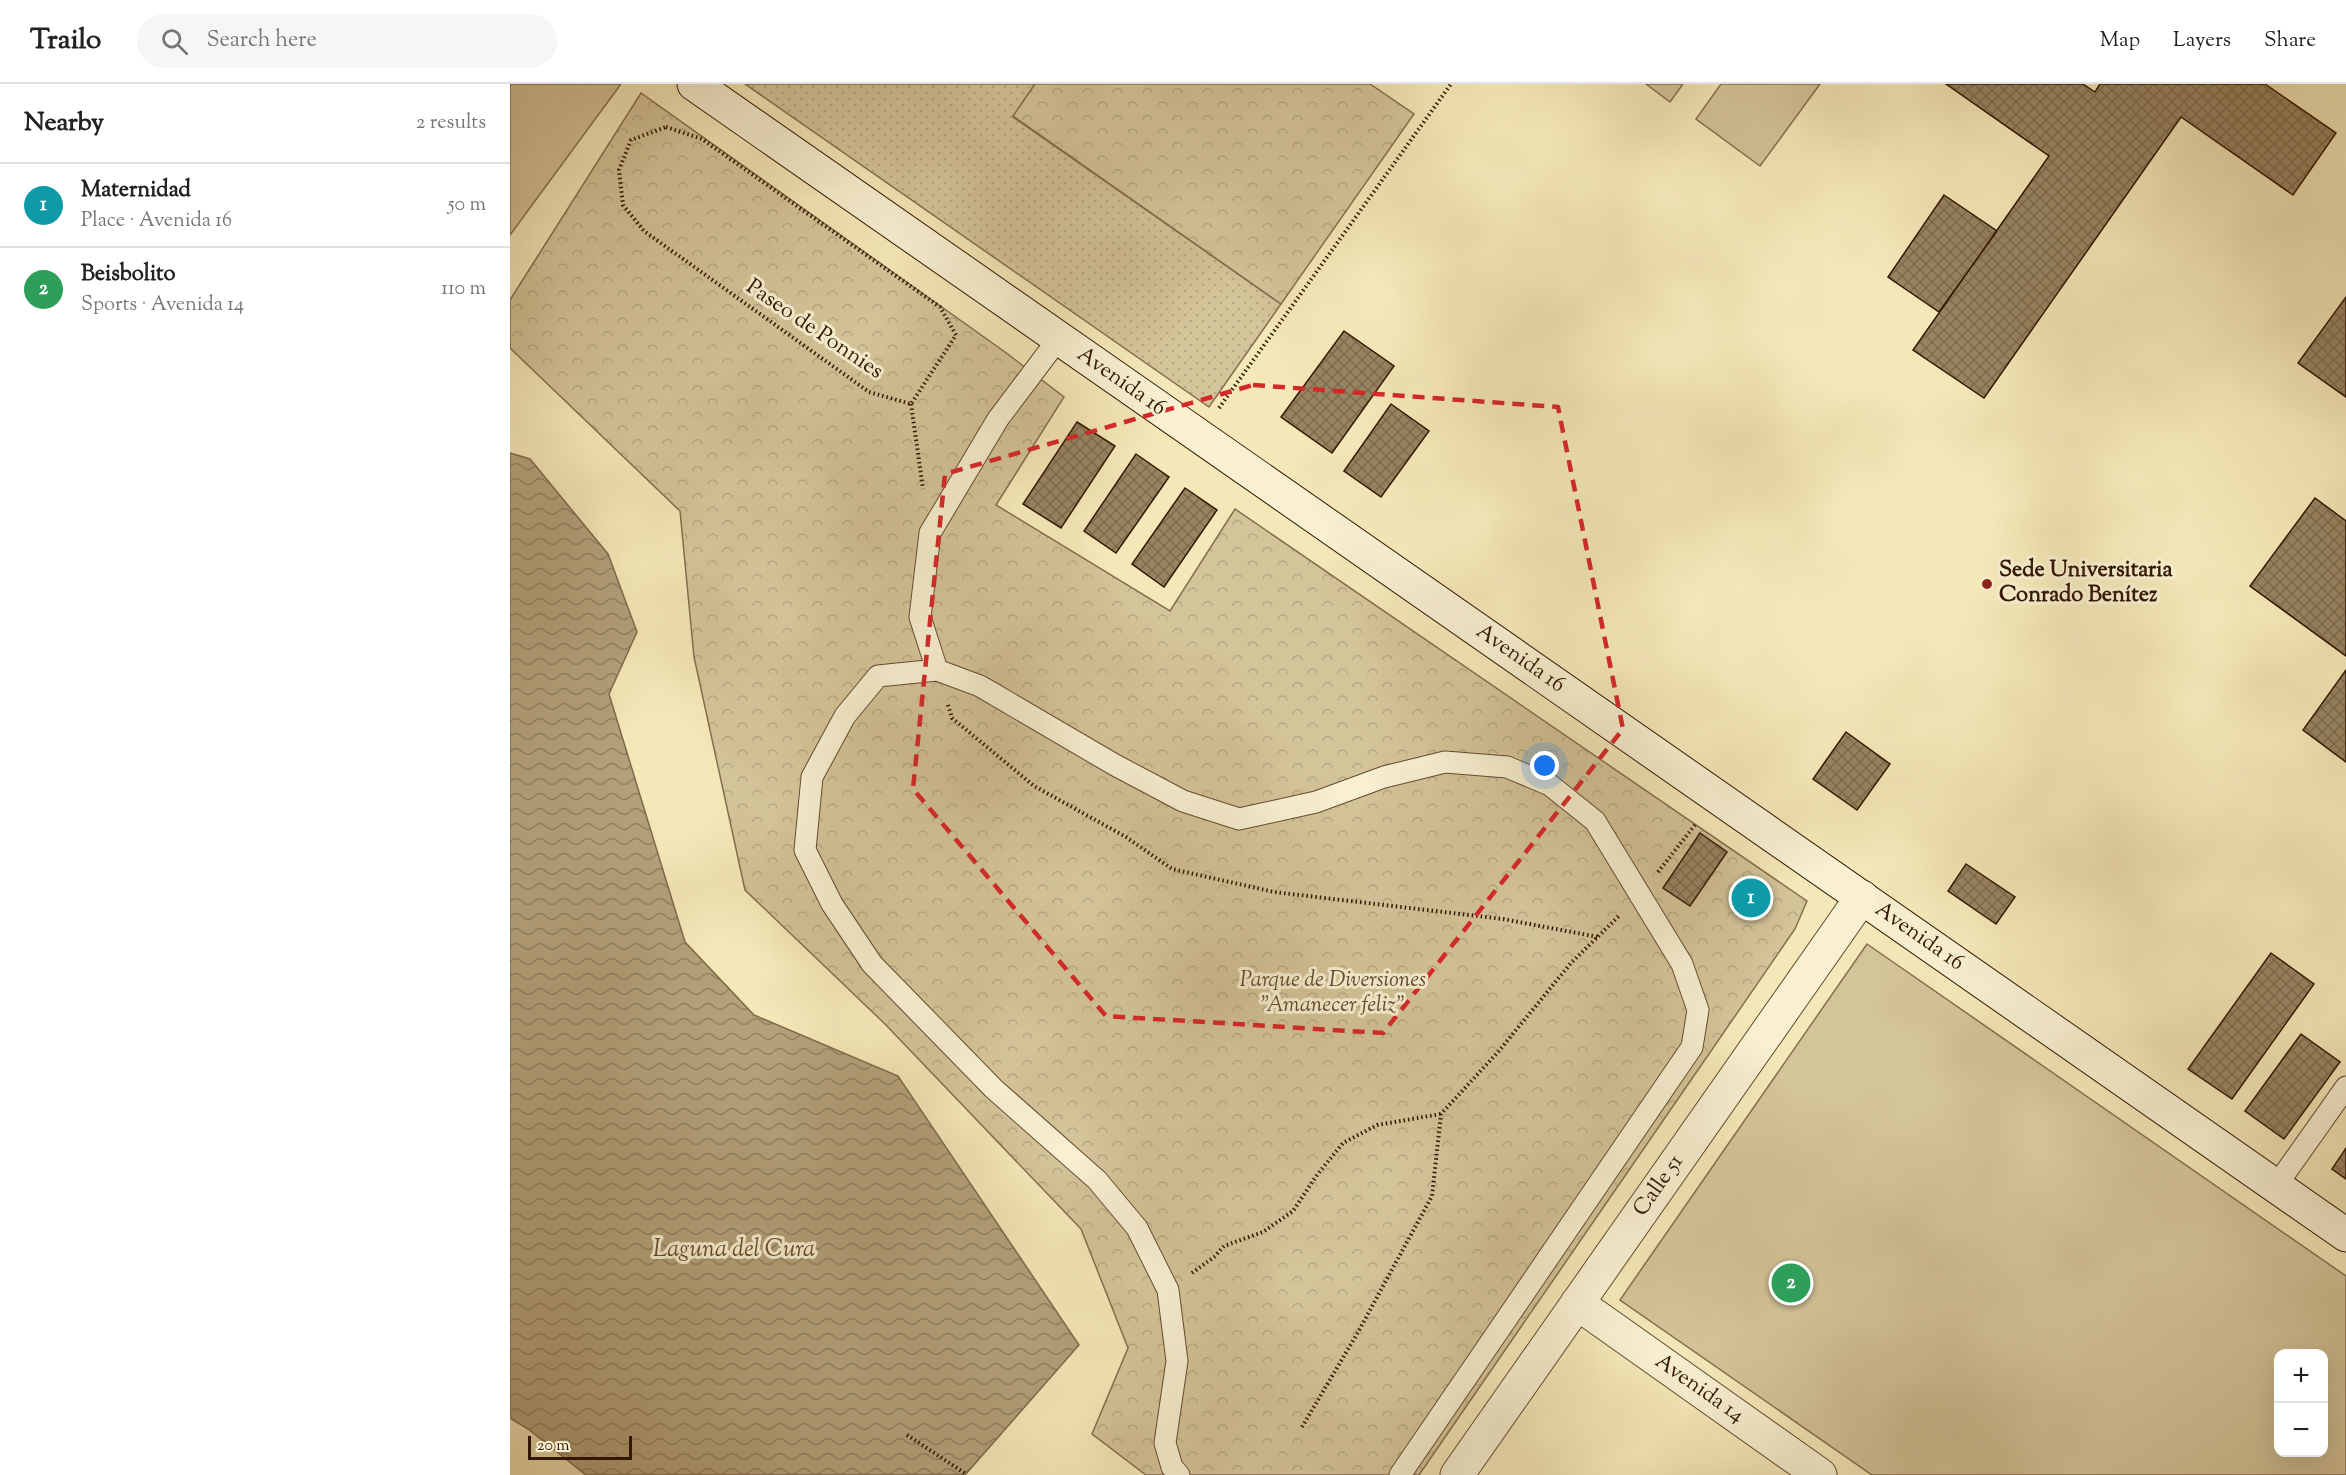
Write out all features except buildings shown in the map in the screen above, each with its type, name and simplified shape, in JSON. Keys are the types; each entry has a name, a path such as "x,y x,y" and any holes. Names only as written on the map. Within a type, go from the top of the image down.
{"street":[{"name":"Avenida 16","path":"694,84 2346,1235"},
{"name":"Calle 51","path":"1457,1475 1862,897"},
{"name":"Avenida 14","path":"1577,1303 1820,1475"}],"lane":[{"path":"937,670 920,617 930,533 998,419 1059,338"},
{"path":"1179,1475 1172,1467 1166,1443 1177,1361 1168,1290 1137,1228 1096,1180 994,1089 872,963 832,904 805,850 812,777 845,716 878,676 937,670 980,686 1106,760 1183,801 1239,819 1316,802 1384,777 1444,762 1507,766 1550,785 1594,821 1682,964 1698,1010 1692,1047 1400,1475"},
{"path":"2276,1186 2346,1087"}],"path":[{"path":"1199,436 1450,84"},
{"name":"Paseo de Ponnies","path":"666,128 702,139 735,165 940,307 956,335 911,404 869,392 644,231 623,205 619,170 631,140 666,128"},
{"path":"911,404 930,533"},
{"path":"937,670 952,718 1034,786 1126,837 1172,869 1274,892 1503,919 1598,937"},
{"path":"1302,1427 1357,1334 1432,1196 1441,1114 1498,1052 1571,963 1640,896 1695,825"},
{"path":"1168,1290 1214,1257 1224,1246 1263,1232 1293,1211 1317,1175 1343,1143 1377,1125 1441,1114"},
{"path":"907,1435 966,1474"}],"highlighted area":[{"path":"1253,385 1558,407 1623,729 1383,1033 1106,1016 913,789 945,474"}],"green space":[{"path":"510,84 621,84 510,235"},
{"path":"745,84 1035,84 1013,117 1281,304 1209,407"},
{"path":"1035,84 1370,84 1414,114 1281,304 1013,116"},
{"path":"1646,84 1683,84 1670,102"},
{"path":"1721,84 1820,84 1760,166 1696,119"},
{"name":"Parque de Diversiones \"Amanecer feliz\"","path":"641,93 1005,352 1064,397 996,505 1170,611 1235,509 1807,901 1795,929 1419,1475 1146,1475 1092,1434 1128,1348 1081,1229 885,1024 745,890 694,657 680,511 510,348 510,300"},
{"path":"1867,944 2346,1276 2346,1475 1872,1475 1620,1300"}],"water":[{"name":"Laguna del Cura","path":"510,453 530,459 608,554 637,632 609,694 685,942 754,1015 898,1076 1079,1345 965,1475 586,1475 528,1429 510,1418"}],"place":[{"name":"Sede Universitaria Conrado Benítez","path":"1987,584"},
{"name":"Maternidad","path":"1751,898"},
{"name":"Beisbolito","path":"1791,1283"}]}
